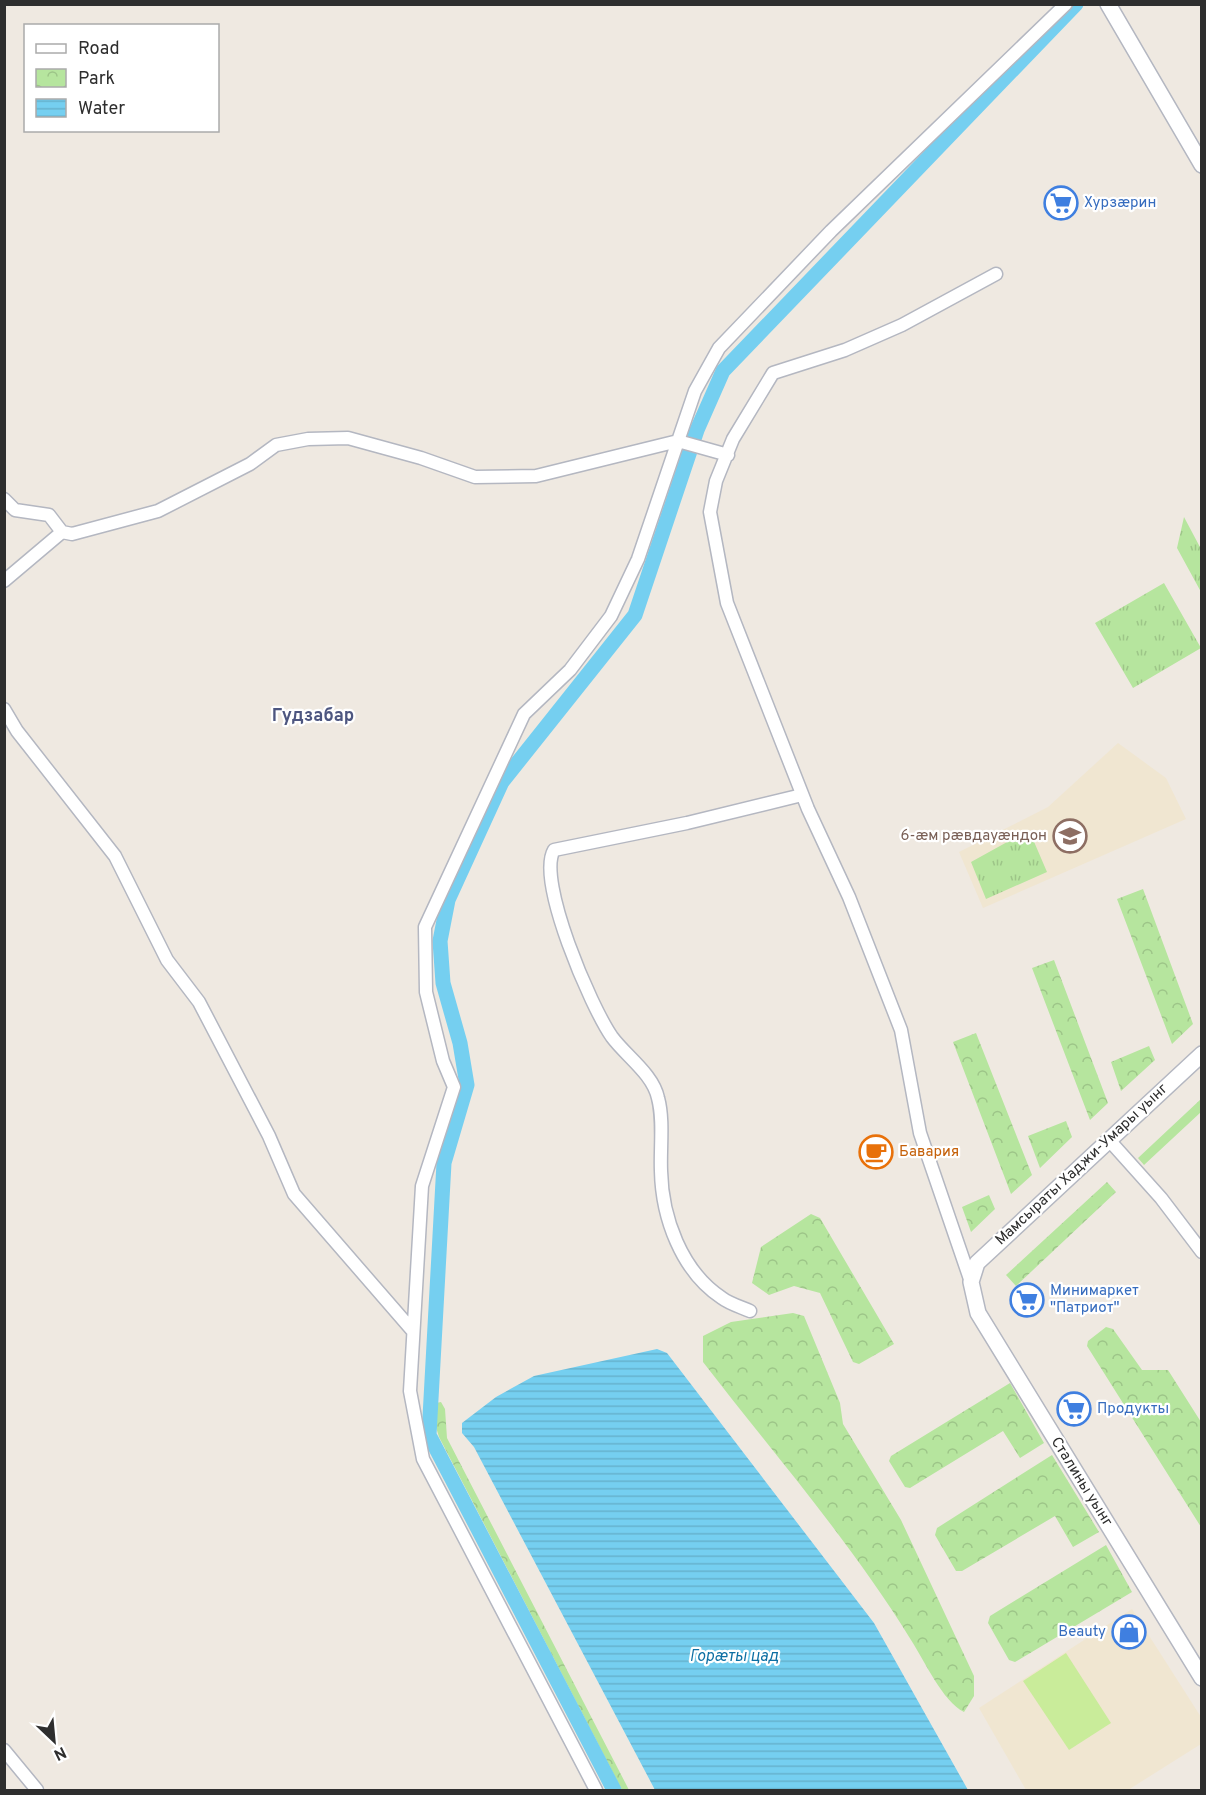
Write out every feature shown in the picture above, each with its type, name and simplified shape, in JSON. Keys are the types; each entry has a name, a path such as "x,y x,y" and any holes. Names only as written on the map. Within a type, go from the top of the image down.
{"street":[{"path":"596,1791 423,1459 410,1391 422,1186 454,1087 443,1061 426,992 425,927 524,714 570,670 611,616 638,559 681,442 695,391 719,348 831,231 1066,4"},
{"path":"1108,4 1202,165"},
{"path":"972,1282 920,1133 901,1030 849,897 802,795 727,603 710,512 722,453 733,439 772,374 845,350 902,325 996,274"},
{"path":"4,499 15,510 49,515 62,532 72,534 90,531 158,511 250,464 276,445 308,439 348,438 421,458 475,477 536,476 681,442 722,453"},
{"path":"4,581 62,532"},
{"path":"4,710 24,740 115,856 167,960 199,1002 269,1136 294,1194 412,1330"},
{"path":"750,1311 722,1298 700,1280 669,1226 662,1194 658,1098 649,1079 618,1045 600,1017 566,937 557,909 549,859 554,850 687,823 802,795"},
{"name":"Мамсыраты Хаджи-Умары уынг","path":"972,1282 977,1263 1202,1054"},
{"path":"1109,1140 1161,1198 1202,1252"},
{"name":"Сталины уынг","path":"972,1282 978,1313 1202,1678"},
{"path":"4,1750 37,1791"}],"shaded area":[{"name":"6-æм рӕвдауӕндон","path":"1118,743 1166,778 1186,819 983,908 959,852 1048,807"},
{"path":"1132,1609 1201,1717 1201,1744 1128,1790 1026,1790 979,1708"}],"green space":[{"path":"1184,517 1201,549 1201,592 1177,548"},
{"path":"1164,583 1201,648 1133,688 1095,623"},
{"path":"1029,830 1047,872 986,899 971,862"},
{"path":"1143,889 1193,1024 1172,1044 1117,899"},
{"path":"1054,960 1108,1103 1090,1120 1032,968"},
{"path":"976,1033 1032,1175 1011,1194 953,1042"},
{"path":"1149,1046 1155,1060 1121,1091 1111,1062"},
{"path":"1201,1099 1201,1112 1144,1165 1138,1158"},
{"path":"1066,1121 1072,1137 1040,1168 1028,1136"},
{"path":"1107,1182 1116,1192 1016,1286 1006,1275"},
{"path":"989,1195 995,1209 971,1232 962,1207"},
{"path":"811,1214 820,1218 894,1344 859,1364 853,1362 820,1293 794,1286 769,1295 752,1283 761,1247"},
{"path":"793,1313 804,1316 840,1403 843,1424 901,1520 974,1676 974,1696 964,1712 956,1707 941,1690 863,1568 811,1498 703,1362 703,1336 731,1322"},
{"path":"1106,1327 1113,1329 1142,1370 1168,1370 1201,1422 1201,1527 1087,1346 1088,1341"},
{"path":"1010,1383 1044,1443 1020,1458 1003,1431 910,1488 905,1487 889,1461 891,1456"},
{"path":"441,1402 445,1409 447,1438 629,1790 622,1790 439,1437 435,1424 436,1403"},
{"path":"1052,1455 1099,1532 1073,1547 1055,1516 962,1571 956,1571 935,1535 937,1528"},
{"path":"1106,1545 1132,1592 1015,1662 1009,1660 988,1623 990,1616"},
{"path":"1066,1653 1111,1723 1069,1750 1023,1681"}],"water":[{"name":"Горӕты цад","path":"657,1349 667,1353 874,1623 968,1790 655,1790 474,1447 462,1433 462,1423 496,1397 534,1376"}],"waterway":[{"path":"614,1790 429,1435 444,1163 467,1085 460,1043 443,983 440,941 448,900 502,782 635,615 697,430 723,371 1076,4"}],"place":[{"name":"Хурзæрин","path":"1061,203"},
{"name":"6-æм рӕвдауӕндон","path":"1070,836"},
{"name":"Бавария","path":"876,1152"},
{"name":"Минимаркет \"Патриот\"","path":"1027,1300"},
{"name":"Продукты","path":"1074,1409"},
{"name":"Beauty","path":"1129,1632"}],"district":[{"name":"Гудзабар","path":"313,716"}]}
